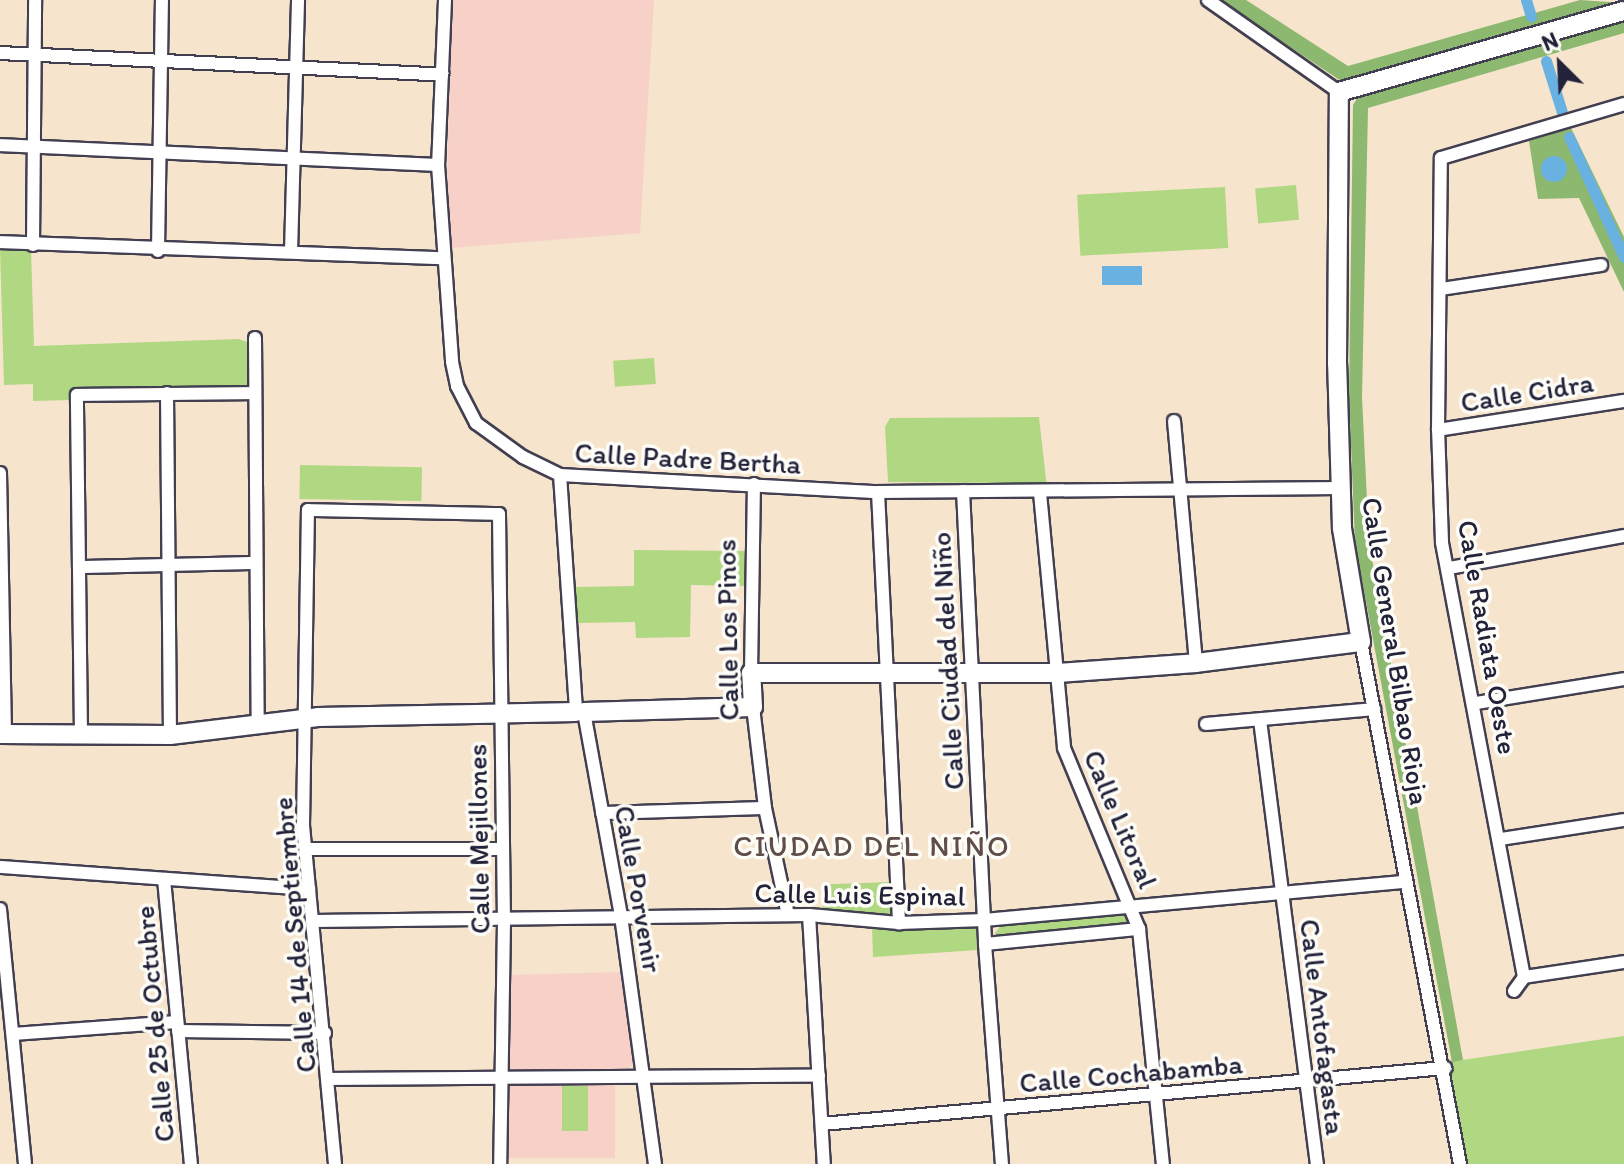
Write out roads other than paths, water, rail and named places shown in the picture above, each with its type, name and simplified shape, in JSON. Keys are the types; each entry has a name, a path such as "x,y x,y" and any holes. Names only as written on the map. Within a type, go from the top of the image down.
{"street":[{"path":"33,245 35,0"},
{"path":"158,251 157,153 162,0"},
{"path":"291,252 298,0"},
{"name":"Calle Padre Bertha","path":"445,0 438,165 452,362 464,402 498,443 560,475 878,492 1181,492 1342,488"},
{"path":"1208,0 1339,92 1624,11"},
{"path":"0,53 160,64 442,75"},
{"name":"Calle General Bilbao Rioja","path":"1339,92 1342,528 1405,882 1445,1068 1460,1164"},
{"name":"Calle Radiata Oeste","path":"1524,977 1476,703 1442,542 1438,430 1441,158 1624,104"},
{"path":"0,145 438,165"},
{"path":"0,242 158,251 443,258"},
{"path":"1441,289 1601,265"},
{"path":"255,338 258,727"},
{"path":"167,393 170,735"},
{"path":"81,733 77,395 255,393"},
{"name":"Calle Cidra","path":"1438,430 1624,401"},
{"path":"1174,421 1196,663"},
{"path":"0,473 2,734 170,735 308,721 318,717 753,707"},
{"name":"Calle Porvenir","path":"560,475 580,712 621,916 655,1164"},
{"name":"Calle Los Pinos","path":"754,484 753,707 765,808 788,915"},
{"name":"Calle Ciudad del Niño","path":"963,491 985,944 1002,1164"},
{"path":"878,492 899,923"},
{"name":"Calle Litoral","path":"1040,493 1064,748 1134,910 1139,929 1163,1164"},
{"name":"Calle Mejillones","path":"308,510 499,514 499,714 504,922 500,1164"},
{"name":"Calle 14 de Septiembre","path":"308,510 306,849 330,1079 335,1164"},
{"path":"1449,568 1624,536"},
{"path":"79,567 256,563"},
{"path":"751,673 1058,673 1196,663 1361,642"},
{"path":"1476,703 1624,679"},
{"path":"1206,724 1374,709"},
{"name":"Calle Antofagasta","path":"1260,720 1317,1164"},
{"path":"602,813 765,808"},
{"path":"1501,839 1624,820"},
{"path":"306,849 503,849"},
{"path":"0,867 309,889"},
{"name":"Calle 25 de Octubre","path":"164,879 191,1164"},
{"name":"Calle Luis Espinal","path":"313,921 504,922 621,916 788,915 899,923 984,920 1134,910 1405,882"},
{"path":"0,909 25,1164"},
{"path":"809,915 824,1164"},
{"name":"Calle Luis Espinal","path":"985,944 1139,929"},
{"path":"1514,991 1524,977 1624,962"},
{"path":"13,1034 177,1027 325,1033"},
{"name":"Calle Cochabamba","path":"822,1124 1308,1083 1445,1068"},
{"path":"330,1079 644,1074 819,1076"}],"water":[{"path":"1554,156 1563,160 1567,169 1563,178 1554,182 1545,178 1541,169 1545,160"},
{"path":"1102,266 1142,266 1142,285 1102,285"}],"waterway":[{"path":"1526,0 1531,16"},
{"path":"1546,61 1562,112"},
{"path":"1569,137 1624,257"}],"district":[{"name":"CIUDAD DEL NIÑO","path":"872,846"}]}
